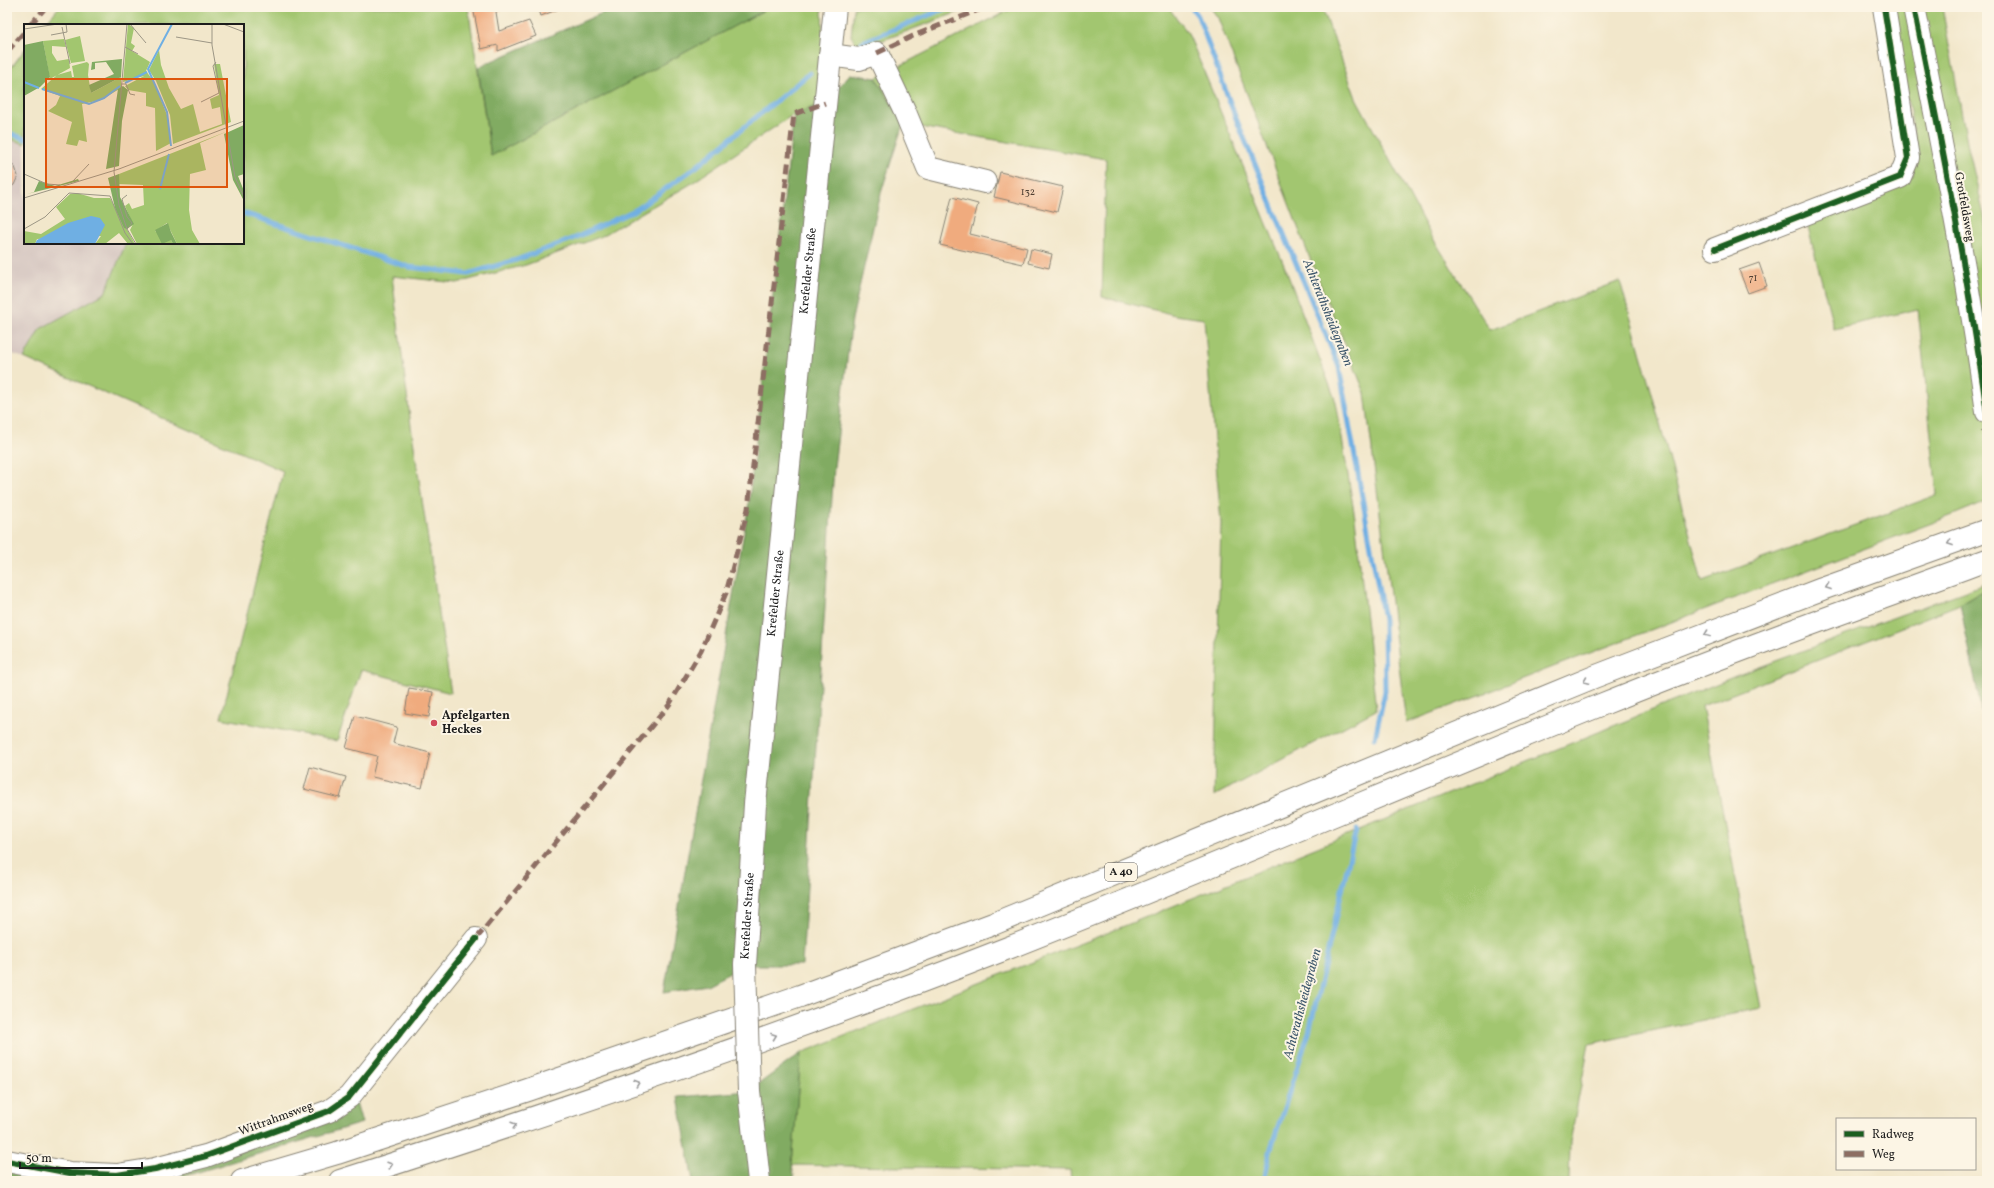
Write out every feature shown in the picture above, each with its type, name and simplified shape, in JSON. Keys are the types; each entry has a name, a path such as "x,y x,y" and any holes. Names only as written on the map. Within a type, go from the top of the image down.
{"main road":[{"name":"Krefelder Straße","path":"759,1181 749,1091 745,965 755,804 835,7"},
{"path":"1715,249 1900,177 1908,158 1884,7"},
{"name":"Grotfeldsweg","path":"1914,7 1947,173 1978,350 1987,412"},
{"path":"830,55 859,59 877,53 905,112 928,168 985,182"},
{"name":"A 40","path":"242,1181 337,1153 528,1090 800,996 1001,921 1594,677 1822,589 1987,530"},
{"name":"A 40","path":"340,1181 542,1116 788,1031 1008,948 1369,802 1601,705 1828,618 1987,560"},
{"name":"Wittrahmsweg","path":"7,1161 70,1173 117,1175 154,1169 206,1156 329,1111 349,1097 476,939"}],"shaded area":[{"path":"7,138 24,144 24,244 126,244 105,293 40,329 24,358 7,352"}],"green space":[{"path":"59,7 468,7 491,156 770,7 822,7 825,103 794,114 689,185 602,236 526,265 457,283 392,276 411,426 451,693 361,670 337,741 221,718 283,471 24,358 40,329 105,293 126,244 244,244 244,24 45,24"},
{"path":"616,7 770,7 491,156 478,67"},
{"path":"854,7 972,7 859,49 851,36"},
{"path":"1015,7 1168,7 1188,33 1286,270 1336,402 1355,518 1376,710 1214,796 1221,523 1204,319 1175,315 1102,297 1106,159 903,124 876,78"},
{"path":"1210,7 1322,7 1356,98 1429,232 1490,330 1620,281 1702,581 1937,495 1918,309 1834,329 1807,224 1913,176 1916,145 1891,7 1942,7 1968,147 1987,228 1987,501 1406,723 1365,393 1312,264 1218,18"},
{"path":"24,50 24,144 7,138 7,69 13,65"},
{"path":"850,74 876,78 903,124 881,193 852,319 834,467 802,965 745,965 707,985 664,992 748,509 794,114 825,103"},
{"path":"1987,583 1987,588 1960,604 1702,706 1761,1008 1589,1044 1570,1142 1569,1181 1071,1181 1070,1170 792,1165 801,1053 1112,931 1738,675"},
{"path":"1987,588 1987,740 1960,604"},
{"path":"801,1053 792,1165 795,1181 693,1181 678,1097 749,1091"},
{"path":"356,1102 362,1123 168,1181 101,1181"},
{"path":"7,1168 91,1181 7,1181"}],"building":[{"path":"473,7 511,7 496,12 499,31 529,21 536,36 498,51 498,45 481,49"},
{"path":"538,7 564,7 541,16"},
{"path":"7,161 15,167 18,176 14,185 7,189"},
{"path":"1000,172 1063,187 1057,212 994,197"},
{"path":"952,197 978,204 970,234 1027,248 1023,264 940,245"},
{"path":"1031,249 1052,254 1049,268 1028,263"},
{"path":"1759,263 1767,286 1748,293 1739,270"},
{"path":"409,688 433,692 429,717 405,713"},
{"path":"355,716 397,727 393,743 430,753 422,788 372,777 377,756 346,748"},
{"path":"310,767 346,777 340,798 304,789"}],"waterway":[{"path":"862,42 949,7"},
{"name":"Achterathsheidegraben","path":"1191,7 1198,16 1235,116 1339,367 1384,620 1385,691 1375,738"},
{"path":"244,213 409,267 468,274 516,260 575,238 637,209 696,167 810,73"},
{"path":"7,132 24,139"},
{"name":"Achterathsheidegraben","path":"1264,1181 1271,1148 1309,1032 1356,830"}],"marked path":[{"path":"31,24 46,7"},
{"path":"877,53 913,36 986,7"},
{"path":"7,52 24,32"},
{"path":"476,939 669,705 701,651 726,593 748,509 794,114 825,103"}],"cycle path":[{"path":"1715,249 1900,177 1908,158 1884,7"},
{"path":"1914,7 1963,259 1987,412"},
{"path":"7,1161 70,1173 117,1175 155,1169 206,1156 329,1111 349,1097 476,939"}],"place":[{"name":"Apfelgarten Heckes","path":"434,723"}]}
